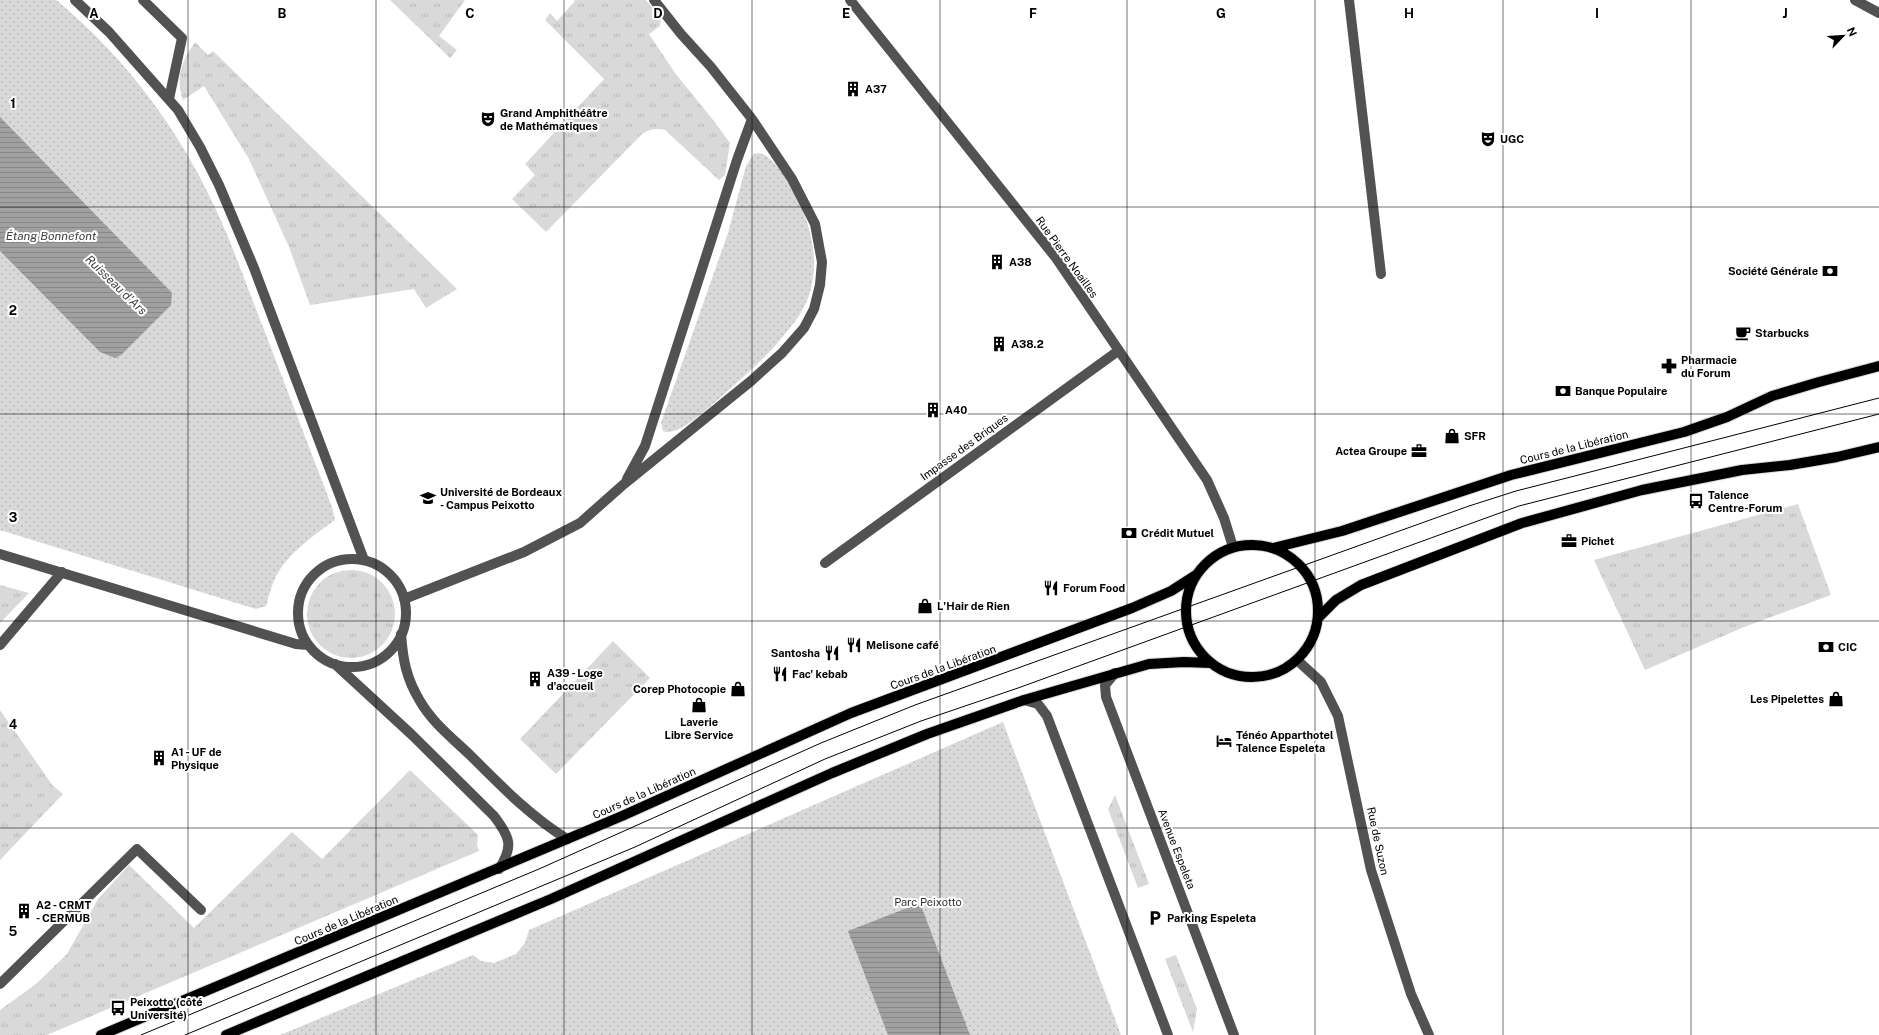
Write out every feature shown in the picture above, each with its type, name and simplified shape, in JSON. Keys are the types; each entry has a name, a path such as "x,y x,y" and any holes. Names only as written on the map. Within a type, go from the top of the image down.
{"main road":[{"name":"Cours de la Libération","path":"1273,548 1342,531 1512,475 1684,432 1727,417 1772,396 1879,366"},
{"path":"1318,618 1336,600 1361,585 1522,523 1642,490 1742,470 1790,465 1837,457 1879,447"},
{"path":"1253,545 1273,548 1288,555 1301,566 1311,580 1316,592 1318,618 1314,634 1307,648 1297,660 1282,671 1264,677 1245,678 1228,673 1211,663 1196,646 1187,625 1186,607 1189,590 1196,575 1206,563 1233,547 1253,545"},
{"name":"Cours de la Libération","path":"102,1035 499,869 851,714 1132,608 1171,591 1196,575"},
{"path":"226,1035 558,896 832,773 927,734 1024,700 1149,664 1184,662 1211,663"}],"street":[{"path":"75,0 109,32 169,99 185,122 219,185 254,268 364,560"},
{"path":"143,0 182,38 169,99"},
{"path":"404,599 524,552 580,523 624,484 751,381 782,353 804,328 814,309 820,285 822,262 815,224 792,179 752,119 711,67 681,34 654,0"},
{"name":"Rue Pierre Noailles","path":"850,0 1056,258 1207,480 1224,518 1233,547"},
{"path":"1349,0 1381,274"},
{"path":"1855,0 1879,13"},
{"path":"624,484 645,446 752,119"},
{"name":"Impasse des Briques","path":"825,563 1118,351"},
{"path":"0,554 296,644 308,645"},
{"path":"346,559 364,560 378,566 389,574 398,586 404,599 406,617 401,634 393,648 381,658 367,665 351,667 335,664 321,657 308,645 300,628 298,609 302,591 308,580 317,571 328,565 346,559"},
{"path":"0,645 62,572"},
{"path":"401,634 403,660 409,679 430,716 512,797 543,824 567,839"},
{"name":"Rue de Suzon","path":"1297,660 1321,682 1338,716 1371,870 1411,994 1430,1035"},
{"path":"335,664 494,816 502,827 509,847 508,853 499,869"},
{"name":"Avenue Espeleta","path":"1114,673 1105,685 1106,697 1234,1035"},
{"path":"1024,700 1038,704 1047,716 1168,1035"},
{"path":"0,984 136,849 201,910"}],"green space":[{"path":"0,0 56,0 107,48 152,101 172,130 191,160 222,223 332,507 335,520 306,542 286,561 278,572 274,581 266,606 256,609 0,530"},
{"path":"390,0 465,0 439,36 457,50 450,58"},
{"path":"574,0 646,0 661,19 660,26 649,34 675,73 730,143 725,175 719,180 665,130 653,129 645,132 546,232 512,199 535,175 525,164 604,79 545,20 550,13 557,21 575,1"},
{"path":"195,42 208,55 213,51 457,289 426,308 414,289 310,305 289,247 249,159 204,86 183,100 180,84 181,70 183,63"},
{"path":"759,153 769,158 784,175 805,216 814,253 813,279 810,292 804,307 785,335 759,363 699,416 679,429 670,432 663,431 661,423 728,233 746,166 754,154"},
{"path":"1798,504 1831,595 1744,627 1645,670 1594,560"},
{"path":"351,570 368,574 382,583 391,597 395,614 391,631 382,645 368,654 351,658 334,654 320,645 311,631 307,614 311,597 320,583 334,574"},
{"path":"0,585 29,593 0,623"},
{"path":"613,641 650,678 556,774 520,739"},
{"path":"0,710 53,786 63,794 0,860"},
{"name":"Parc Peixotto","path":"1003,722 1121,1035 280,1035 473,955 481,961 494,963 516,954 525,943 529,930"},
{"path":"410,770 478,835 477,845 479,851 47,1035 0,1035 0,1010 36,984 67,954 98,899 129,865 194,928 292,832 322,859"},
{"path":"1115,795 1149,884 1138,888 1108,809"},
{"path":"1176,955 1197,1009 1193,1032 1165,959"}],"water":[{"name":"Étang Bonnefont","path":"0,117 172,293 171,305 121,355 115,358 100,352 0,251"},
{"path":"920,903 970,1035 888,1035 848,931"}],"tram line":[{"path":"141,1035 539,869 821,743 915,705 1469,506 1516,491 1879,398"},
{"path":"185,1035 635,847 825,759 921,721 1018,688 1519,506 1879,414"}],"place":[{"name":"A37","path":"853,89"},
{"name":"Grand Amphithéâtre de Mathématiques","path":"488,119"},
{"name":"UGC","path":"1488,139"},
{"name":"A38","path":"997,262"},
{"name":"Société Générale","path":"1830,271"},
{"name":"Starbucks","path":"1743,333"},
{"name":"A38.2","path":"999,344"},
{"name":"Pharmacie du Forum","path":"1669,366"},
{"name":"Banque Populaire","path":"1563,391"},
{"name":"A40","path":"933,410"},
{"name":"SFR","path":"1452,436"},
{"name":"Actea Groupe","path":"1419,451"},
{"name":"Université de Bordeaux - Campus Peixotto","path":"428,498"},
{"name":"Talence Centre-Forum","path":"1696,501"},
{"name":"Crédit Mutuel","path":"1129,533"},
{"name":"Pichet","path":"1569,541"},
{"name":"Forum Food","path":"1051,588"},
{"name":"L'Hair de Rien","path":"925,606"},
{"name":"Melisone café","path":"854,645"},
{"name":"CIC","path":"1826,647"},
{"name":"Santosha","path":"832,653"},
{"name":"Fac' kebab","path":"780,674"},
{"name":"A39 - Loge d'accueil","path":"535,679"},
{"name":"Corep Photocopie","path":"738,689"},
{"name":"Les Pipelettes","path":"1836,699"},
{"name":"Laverie Libre Service","path":"699,705"},
{"name":"Ténéo Apparthotel Talence Espeleta","path":"1224,741"},
{"name":"A1 - UF de Physique","path":"159,758"},
{"name":"A2 - CRMT - CERMUB","path":"24,911"},
{"name":"Parking Espeleta","path":"1155,918"},
{"name":"Peixotto (côté Université)","path":"118,1008"}],"water label":[{"name":"Ruisseau d'Ars","path":"116,285"}]}
